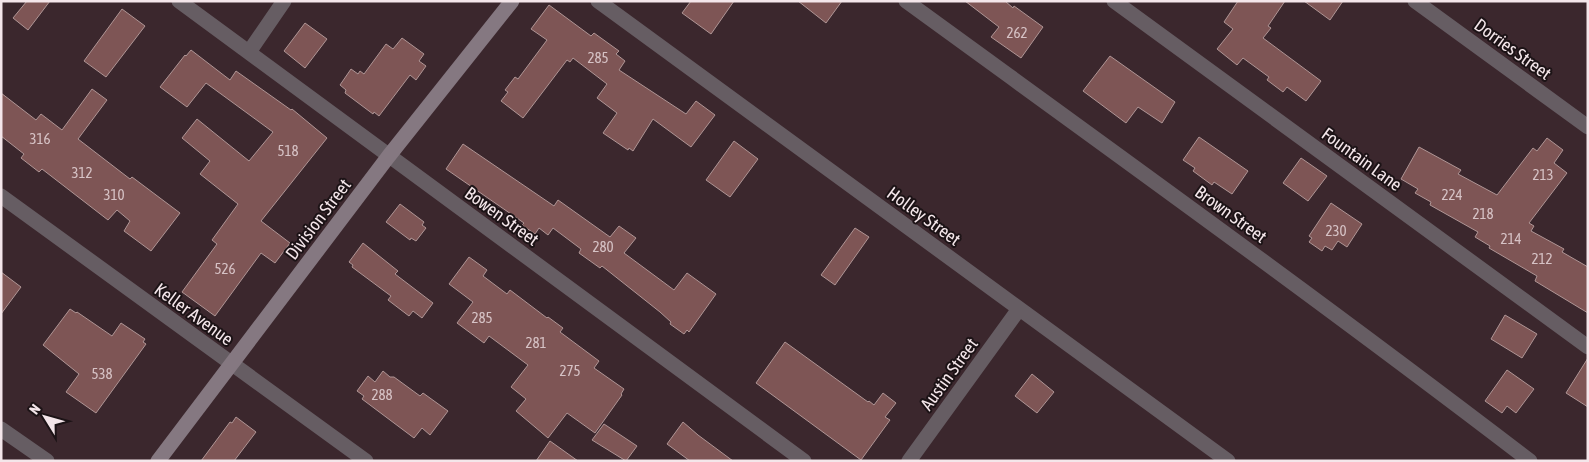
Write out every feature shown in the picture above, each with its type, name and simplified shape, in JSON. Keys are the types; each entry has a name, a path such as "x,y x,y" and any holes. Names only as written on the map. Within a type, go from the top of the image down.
{"main road":[{"name":"Division Street","path":"158,461 388,156 512,1"}],"street":[{"name":"Bowen Street","path":"179,1 804,461"},
{"path":"249,52 284,1"},
{"name":"Holley Street","path":"598,1 1228,461"},
{"name":"Brown Street","path":"906,1 1408,367 1530,461"},
{"name":"Fountain Lane","path":"1114,1 1588,347"},
{"name":"Dorries Street","path":"1416,1 1588,127"},
{"name":"Keller Avenue","path":"1,196 366,461"},
{"name":"Austin Street","path":"909,461 1019,309"},
{"path":"1,429 47,461"}],"building":[{"path":"27,1 50,1 28,30 13,18"},
{"path":"691,1 734,1 711,34 682,13"},
{"path":"798,1 842,1 826,23"},
{"path":"965,1 1005,1 1043,27 1021,58 991,37 999,27"},
{"path":"1238,1 1285,1 1268,26 1271,28 1263,38 1321,81 1306,101 1287,87 1283,92 1267,80 1269,77 1243,58 1237,65 1217,49 1233,29 1224,22"},
{"path":"1304,1 1343,1 1330,20"},
{"path":"549,5 591,36 594,33 619,51 616,54 625,61 619,70 686,114 696,101 715,115 691,147 653,119 633,151 629,148 628,150 603,133 617,113 597,98 607,84 573,58 570,62 567,60 523,118 501,101 508,92 505,90 515,77 518,79 547,40 531,29"},
{"path":"122,9 145,26 106,77 84,61"},
{"path":"305,23 327,39 305,68 284,51"},
{"path":"402,38 424,54 419,61 426,66 416,80 410,75 379,116 374,112 373,114 345,93 346,90 340,85 351,69 358,74 360,71 364,74 386,44 393,49"},
{"path":"191,50 230,80 236,71 292,109 327,138 261,221 290,243 275,263 261,253 215,316 182,292 217,244 212,240 238,204 200,174 210,161 182,138 197,119 249,161 273,132 206,83 187,107 160,87"},
{"path":"1110,56 1175,102 1162,123 1138,107 1126,123 1083,91"},
{"path":"92,89 107,100 78,139 130,179 132,177 180,213 151,251 124,231 130,221 117,210 108,220 42,169 39,172 21,158 24,154 1,136 1,93 36,120 41,114 62,130"},
{"path":"1199,137 1248,171 1232,194 1214,182 1212,185 1193,171 1195,168 1183,160"},
{"path":"1547,138 1563,150 1554,163 1567,173 1529,223 1534,226 1531,231 1564,249 1562,252 1588,267 1588,313 1535,281 1537,276 1489,248 1490,246 1475,237 1478,232 1430,205 1431,202 1415,193 1418,189 1401,179 1419,147 1461,170 1458,174 1497,195 1533,148 1537,151"},
{"path":"734,141 758,159 730,197 706,180"},
{"path":"463,144 554,206 558,200 610,237 619,226 636,238 624,253 674,290 687,273 716,294 689,332 687,330 684,334 670,324 671,322 660,312 602,266 600,268 579,253 581,249 553,228 548,235 539,228 535,234 522,225 524,223 446,169"},
{"path":"1301,158 1327,176 1308,201 1283,183"},
{"path":"1331,203 1362,224 1347,247 1338,241 1332,250 1325,246 1322,251 1309,242 1312,238 1309,236"},
{"path":"400,204 424,222 422,225 426,228 416,241 411,238 410,240 386,222"},
{"path":"855,228 869,237 835,285 821,275"},
{"path":"363,243 398,271 395,274 433,303 422,318 413,311 409,316 388,300 391,296 352,267 353,265 349,262"},
{"path":"469,257 487,270 483,276 507,294 510,290 563,328 560,332 599,361 594,368 624,389 622,395 595,433 567,413 548,438 516,411 526,399 511,387 528,365 489,336 484,343 457,323 473,302 449,284"},
{"path":"1,272 21,287 1,314"},
{"path":"70,309 112,336 121,323 145,339 143,342 146,344 96,413 66,392 79,374 43,345"},
{"path":"1505,315 1537,334 1522,358 1491,339"},
{"path":"785,342 868,402 874,405 883,393 896,403 885,417 890,420 861,460 756,383"},
{"path":"1588,358 1588,407 1566,393"},
{"path":"1507,370 1534,389 1516,413 1507,406 1502,413 1485,401"},
{"path":"383,371 420,396 423,393 448,411 430,435 422,428 414,438 362,399 364,396 357,391 368,376 375,382"},
{"path":"1032,374 1054,392 1037,413 1015,396"},
{"path":"236,417 256,432 234,461 201,461 230,422 232,423"},
{"path":"683,422 733,461 690,461 667,444"},
{"path":"604,424 637,446 626,461 592,440"},
{"path":"550,441 578,461 536,461"}]}
